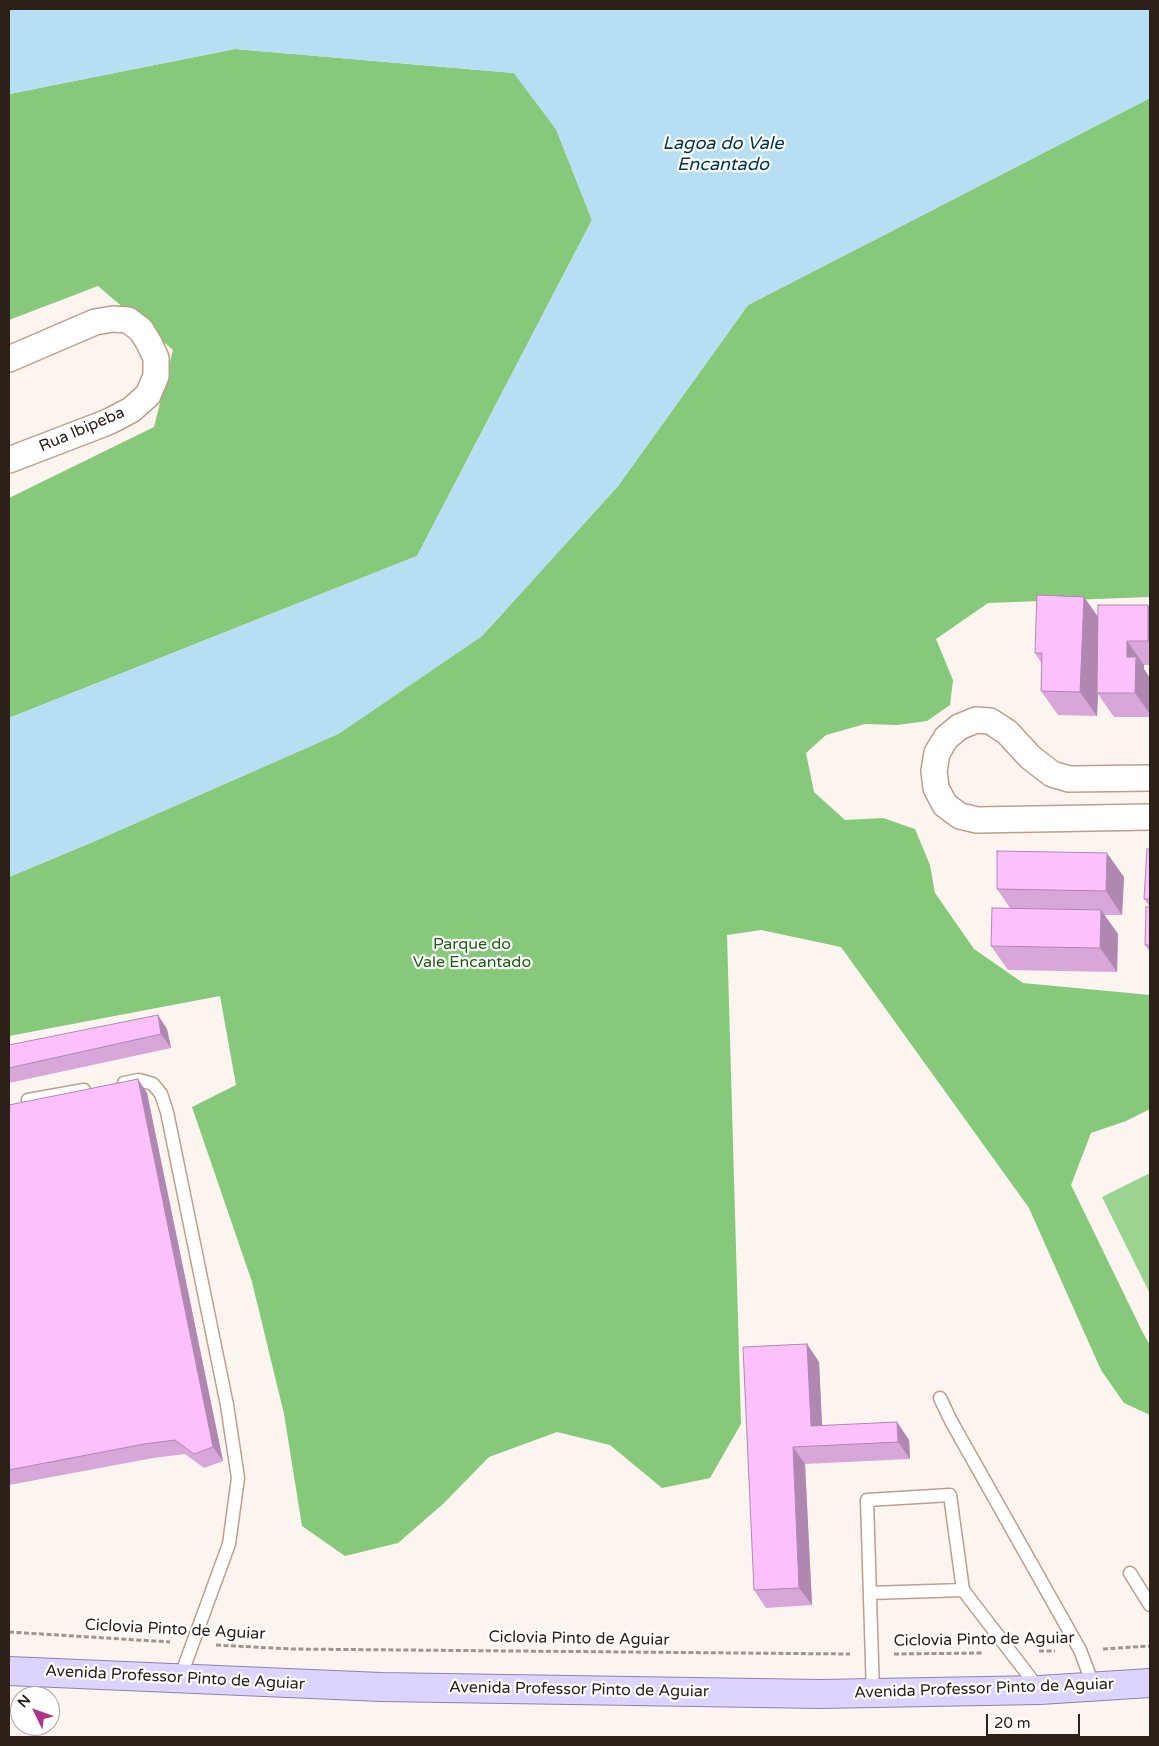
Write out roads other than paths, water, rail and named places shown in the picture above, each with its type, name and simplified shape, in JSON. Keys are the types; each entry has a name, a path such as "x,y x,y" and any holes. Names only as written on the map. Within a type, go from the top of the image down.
{"main road":[{"name":"Avenida Professor Pinto de Aguiar","path":"9,1671 381,1687 873,1694 1040,1690 1150,1683"}],"street":[{"name":"Rua Ibipeba","path":"9,359 95,322 113,319 128,320 141,330 150,343 156,358 156,376 148,395 131,410 108,422 9,460"},
{"path":"1150,778 1069,779 1052,774 1030,757 1006,732 990,721 976,720 959,727 946,738 937,753 934,771 936,788 945,804 960,816 977,820 1150,817"}],"lane":[{"path":"112,1085 139,1080 154,1084 161,1094 167,1112 227,1406 238,1478 229,1544 180,1678"},
{"path":"28,1100 93,1088"},
{"path":"940,1398 1080,1650 1094,1687"},
{"path":"873,1694 867,1500 950,1495 963,1590 1040,1690"},
{"path":"1130,1573 1150,1606"},
{"path":"870,1593 963,1590"}],"water":[{"name":"Lagoa do Vale Encantado","path":"9,9 1150,9 1150,98 748,305 618,486 482,636 338,734 9,877 9,718 417,556 592,220 556,129 514,73 235,49 9,94"}],"park label":[{"name":"Parque do Vale Encantado","path":"472,954"}]}
